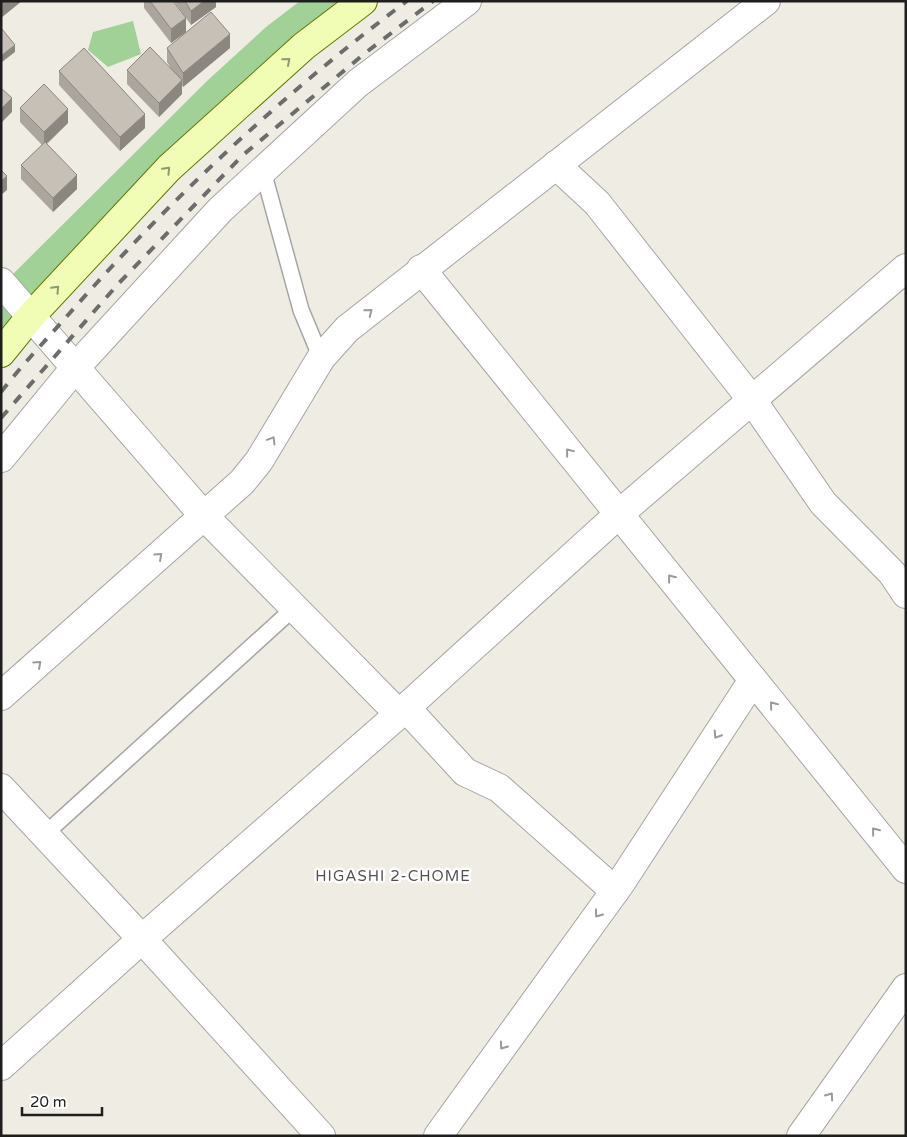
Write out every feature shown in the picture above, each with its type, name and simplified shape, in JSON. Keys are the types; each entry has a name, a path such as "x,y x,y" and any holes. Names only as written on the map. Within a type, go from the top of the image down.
{"street":[{"path":"1,352 31,316 169,168 304,46 363,1"},
{"path":"1,458 75,368 220,210 358,83 467,1"},
{"path":"1,696 242,482 259,461 321,358 348,329 421,269 766,1"},
{"path":"556,165 597,203 752,400 823,503 892,573 906,594"},
{"path":"1,1066 142,939 403,711 619,514 887,282 906,268"},
{"path":"421,269 906,869"},
{"path":"1,282 204,516 294,608 465,772 499,788 615,891"},
{"path":"438,1136 615,891 753,680"},
{"path":"1,788 142,939 321,1136"},
{"path":"802,1136 906,988"}],"lane":[{"path":"263,171 301,310 321,358"},
{"path":"44,835 294,608"}],"green space":[{"path":"300,1 363,1 304,46 1,353 3,284 207,81 266,27"},
{"path":"133,21 141,54 108,67 88,50 93,32"}],"building":[{"path":"150,1 173,1 186,18 171,29"},
{"path":"185,1 204,1 191,11"},
{"path":"211,12 230,34 183,73 167,48"},
{"path":"1,30 15,45 2,55"},
{"path":"150,47 182,80 159,103 127,70"},
{"path":"84,48 145,114 120,137 59,71"},
{"path":"44,84 68,109 44,132 20,108"},
{"path":"1,88 12,98 1,109"},
{"path":"45,142 77,175 53,198 21,165"},
{"path":"1,170 7,176 1,181"}],"railway":[{"path":"1,392 107,272 187,189 229,149 316,73 407,1"},
{"path":"1,418 118,284 243,155 364,54 433,1"}],"district":[{"name":"HIGASHI 2-CHOME","path":"393,876"}]}
